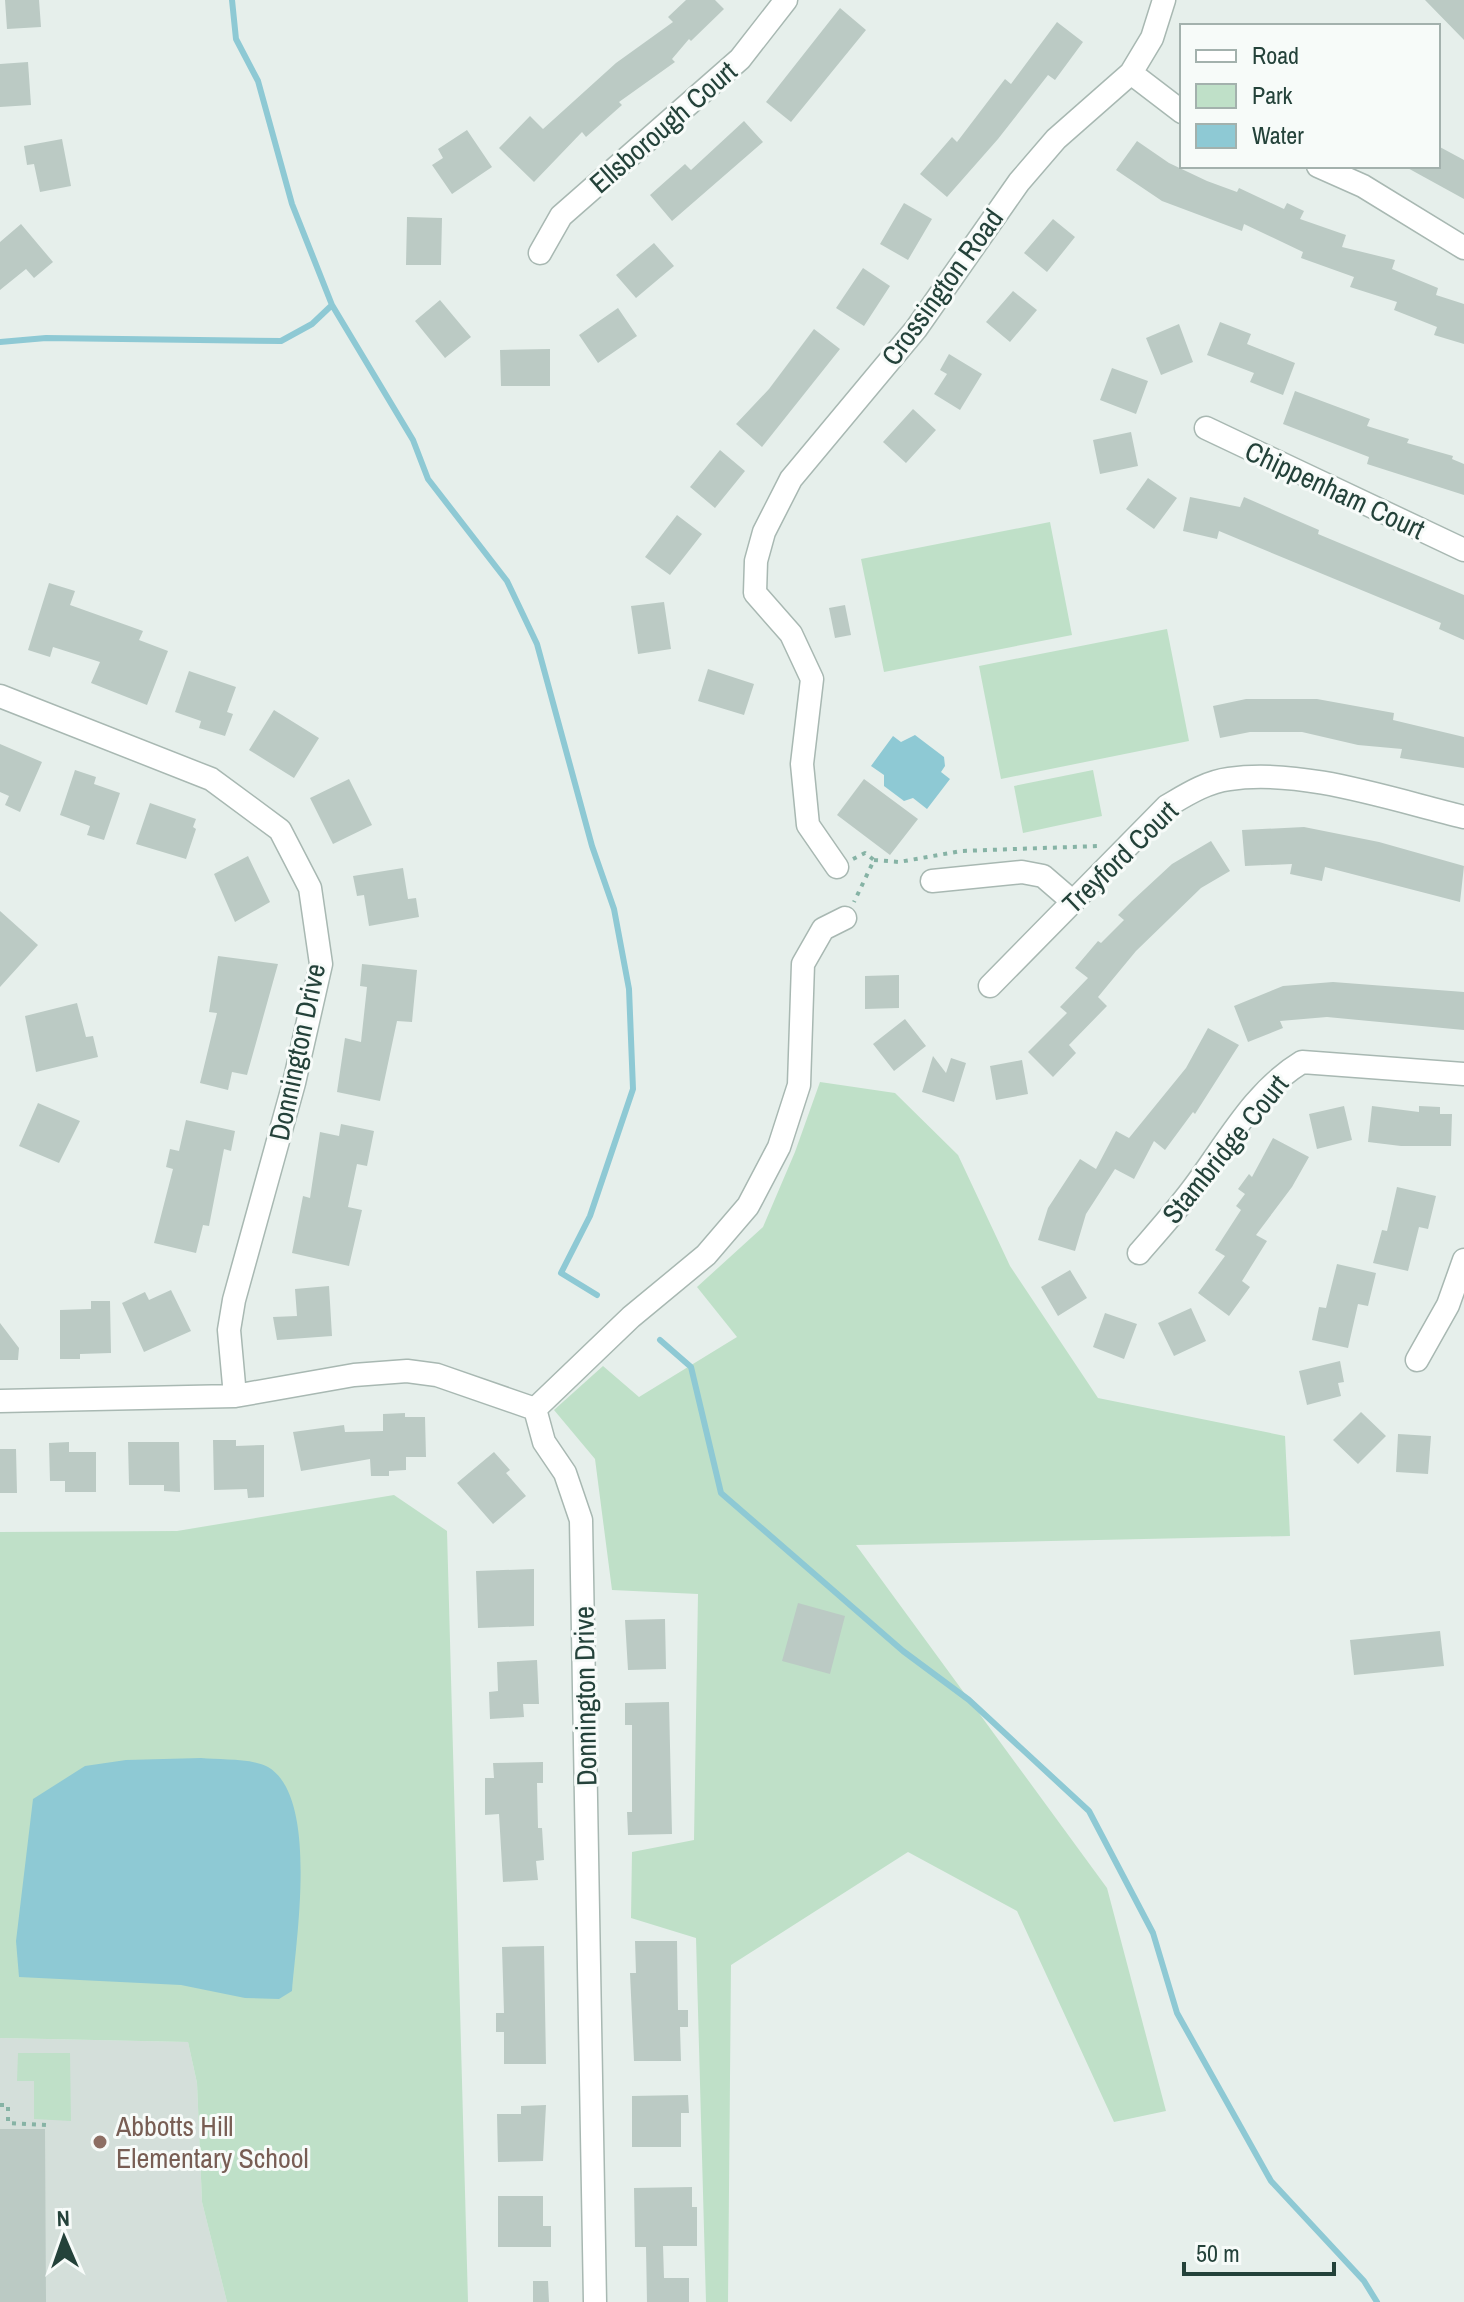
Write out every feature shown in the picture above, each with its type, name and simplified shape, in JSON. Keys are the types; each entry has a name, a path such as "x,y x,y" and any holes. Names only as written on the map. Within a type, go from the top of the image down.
{"street":[{"name":"Ellsborough Court","path":"540,253 561,216 740,59 786,0"},
{"name":"Crossington Road","path":"837,867 808,825 802,764 812,679 791,634 755,593 756,561 764,532 791,479 916,329 1019,182 1056,139 1131,73 1152,38 1164,0"},
{"path":"1131,73 1180,110"},
{"path":"1322,168 1363,186 1464,248"},
{"name":"Chippenham Court","path":"1206,428 1464,550"},
{"name":"Donnington Drive","path":"0,696 211,779 280,830 310,888 321,964 284,1122 234,1300 229,1330 235,1396"},
{"name":"Treyford Court","path":"990,986 1167,806 1196,789 1227,779 1307,781 1464,817"},
{"path":"932,881 1022,872 1043,876 1072,901"},
{"path":"0,1401 235,1396 354,1375 407,1371 437,1375 535,1409 631,1317 706,1255 748,1206 779,1147 799,1085 803,964 823,929 845,918"},
{"name":"Stambridge Court","path":"1139,1253 1193,1188 1256,1101 1279,1076 1302,1062 1464,1074"},
{"path":"1417,1360 1448,1305 1464,1260"},
{"name":"Donnington Drive","path":"535,1409 544,1442 565,1473 581,1520 595,2302"}],"path":[{"path":"837,867 865,853 874,860 899,862 961,851 1101,846 1108,839"},
{"path":"845,918 874,860"},
{"path":"3,2096 8,2105 8,2123 47,2125"},
{"path":"0,2105 8,2105"}],"shaded area":[{"name":"Abbotts Hill Elementary School","path":"0,2038 188,2042 197,2083 202,2202 227,2302 0,2302"}],"green space":[{"path":"1050,522 1072,635 884,672 861,559"},
{"path":"1167,629 1189,741 1001,779 979,666"},
{"path":"1093,770 1102,816 1023,833 1014,786"},
{"path":"820,1082 895,1093 958,1155 1010,1266 1098,1398 1285,1436 1290,1536 856,1545 1107,1888 1166,2111 1114,2122 1017,1911 908,1852 731,1965 728,2302 706,2302 696,1938 631,1918 632,1852 694,1840 698,1594 612,1590 595,1459 554,1410 603,1366 639,1397 737,1337 697,1287 763,1227"},
{"path":"394,1495 447,1531 468,2302 227,2302 202,2202 197,2083 188,2042 0,2038 0,1532 177,1531"},
{"path":"18,2053 70,2053 71,2121 34,2119 34,2081 17,2081"}],"water":[{"path":"915,735 944,757 945,766 941,772 950,779 927,809 913,798 904,801 884,786 884,775 871,766 893,736 901,742"},
{"path":"201,1758 245,1761 268,1767 284,1783 294,1807 301,1871 292,1991 279,1999 245,1998 181,1985 19,1977 16,1941 33,1799 85,1766 126,1760"}],"building":[{"path":"5,0 39,0 41,27 7,29"},
{"path":"686,0 715,0 724,9 691,41 689,39 672,59 675,62 619,102 622,105 586,137 582,132 534,182 499,148 530,116 543,129 616,63 673,22 668,17"},
{"path":"1425,0 1464,0 1464,40"},
{"path":"840,8 866,30 791,122 766,102"},
{"path":"1057,22 1083,42 1055,80 1048,75 947,197 920,174 952,137 957,142 1005,79 1011,84"},
{"path":"28,62 31,105 0,107 0,64"},
{"path":"744,121 763,142 672,221 650,195 685,164 691,170"},
{"path":"467,130 492,167 452,194 432,165 443,158 438,149"},
{"path":"62,139 71,186 40,192 34,164 27,165 24,146"},
{"path":"1137,141 1169,163 1207,181 1237,192 1239,188 1284,209 1287,203 1304,211 1300,219 1346,235 1342,247 1395,260 1392,269 1438,288 1436,295 1464,304 1464,344 1434,335 1437,327 1394,310 1397,302 1350,287 1354,277 1301,258 1303,252 1244,224 1242,231 1162,201 1116,170"},
{"path":"1440,147 1464,160 1464,199 1408,168 1440,168"},
{"path":"904,203 932,219 908,260 880,244"},
{"path":"407,217 442,218 441,265 406,265"},
{"path":"1053,219 1075,237 1047,272 1024,253"},
{"path":"21,224 53,262 34,278 26,269 0,290 0,242"},
{"path":"654,243 674,266 636,298 616,275"},
{"path":"863,268 890,286 864,326 836,308"},
{"path":"1013,291 1037,310 1010,342 986,322"},
{"path":"440,300 471,337 445,358 415,321"},
{"path":"618,308 637,336 598,363 579,335"},
{"path":"1220,322 1251,334 1247,344 1295,363 1283,395 1250,382 1254,373 1207,355"},
{"path":"1179,324 1193,362 1161,375 1146,338"},
{"path":"814,329 840,349 762,447 736,424 769,389"},
{"path":"550,349 550,386 501,386 500,350"},
{"path":"949,354 982,374 960,410 934,394 947,374 940,370"},
{"path":"1112,368 1148,381 1136,414 1100,400"},
{"path":"1295,391 1370,419 1367,426 1409,439 1407,443 1453,456 1452,459 1464,464 1464,495 1367,464 1369,457 1283,424"},
{"path":"913,409 936,430 906,463 883,442"},
{"path":"1131,432 1138,466 1100,474 1093,440"},
{"path":"720,450 745,471 715,508 690,487"},
{"path":"1148,478 1177,498 1154,529 1126,509"},
{"path":"1190,497 1240,507 1244,497 1319,530 1318,534 1464,595 1464,640 1439,629 1441,623 1219,531 1217,539 1183,531"},
{"path":"677,515 702,534 670,575 645,557"},
{"path":"49,583 75,591 70,605 143,631 139,640 168,651 147,705 91,683 100,662 53,647 50,657 28,650"},
{"path":"664,602 671,649 638,654 631,606"},
{"path":"845,605 851,635 835,638 829,608"},
{"path":"708,669 754,684 744,715 698,701"},
{"path":"189,671 236,687 227,712 233,714 225,736 199,728 201,721 175,712"},
{"path":"1246,699 1317,699 1394,713 1393,720 1464,737 1464,768 1400,758 1402,749 1358,745 1302,732 1250,732 1220,738 1213,706"},
{"path":"274,710 319,738 294,778 249,750"},
{"path":"0,744 42,762 20,812 5,805 9,796 0,792"},
{"path":"75,770 96,777 94,784 120,793 104,840 87,835 90,826 60,815"},
{"path":"349,779 372,825 333,844 310,798"},
{"path":"864,779 918,819 890,855 837,815"},
{"path":"150,803 196,819 193,827 196,829 186,859 136,844"},
{"path":"1304,827 1379,842 1464,866 1460,902 1325,867 1322,881 1290,874 1292,864 1245,866 1242,830"},
{"path":"1211,841 1230,871 1201,888 1136,951 1098,997 1107,1006 1069,1045 1076,1053 1053,1077 1028,1052 1067,1013 1060,1007 1088,978 1075,968 1098,941 1101,943 1124,920 1118,915 1132,901 1172,864"},
{"path":"248,856 270,902 235,922 214,874"},
{"path":"403,868 408,899 416,898 419,917 369,926 364,895 357,896 353,876"},
{"path":"0,911 38,945 0,987"},
{"path":"218,956 278,964 247,1075 232,1072 228,1090 200,1083 217,1013 209,1012"},
{"path":"362,964 417,970 412,1022 397,1021 380,1101 337,1092 345,1038 361,1042 367,987 360,986"},
{"path":"899,975 899,1008 865,1009 865,976"},
{"path":"1333,982 1464,992 1464,1030 1327,1017 1280,1021 1283,1028 1248,1042 1234,1006 1283,986"},
{"path":"77,1003 86,1037 93,1036 98,1057 36,1072 25,1016"},
{"path":"905,1019 926,1046 894,1071 873,1044"},
{"path":"1208,1028 1239,1045 1195,1114 1193,1112 1165,1150 1154,1141 1134,1179 1115,1169 1086,1214 1075,1251 1038,1240 1048,1208 1080,1159 1096,1169 1116,1131 1129,1138 1186,1068"},
{"path":"933,1056 946,1073 951,1058 966,1063 954,1102 922,1092"},
{"path":"1022,1060 1028,1094 996,1100 990,1066"},
{"path":"38,1103 80,1121 59,1163 19,1146"},
{"path":"1344,1106 1352,1140 1317,1149 1309,1114"},
{"path":"1372,1106 1419,1112 1419,1106 1440,1107 1440,1114 1452,1114 1451,1146 1401,1146 1368,1142"},
{"path":"186,1120 235,1131 231,1151 224,1149 209,1226 203,1225 196,1253 154,1243 173,1169 166,1167 170,1149 179,1151"},
{"path":"341,1124 374,1131 367,1166 357,1164 348,1207 362,1210 349,1266 292,1253 303,1196 310,1198 320,1132 339,1136"},
{"path":"1273,1138 1309,1157 1292,1187 1256,1235 1267,1241 1242,1281 1250,1287 1229,1316 1198,1293 1225,1256 1215,1250 1241,1210 1236,1206 1245,1194 1238,1189 1249,1174 1252,1177"},
{"path":"1397,1187 1436,1196 1428,1229 1419,1227 1408,1271 1373,1263 1382,1230 1387,1231"},
{"path":"1337,1264 1376,1273 1368,1306 1358,1304 1348,1348 1312,1340 1319,1307 1326,1308"},
{"path":"1070,1270 1087,1298 1058,1316 1041,1287"},
{"path":"329,1286 332,1336 277,1340 273,1317 297,1316 295,1289"},
{"path":"171,1290 191,1331 144,1352 122,1303 145,1292 149,1300"},
{"path":"91,1301 110,1301 111,1353 80,1354 80,1359 60,1359 60,1310 91,1309"},
{"path":"1191,1308 1206,1341 1174,1356 1158,1323"},
{"path":"1105,1313 1137,1324 1124,1359 1093,1347"},
{"path":"0,1323 19,1348 18,1360 0,1360"},
{"path":"1340,1361 1344,1382 1338,1383 1341,1396 1307,1405 1299,1371"},
{"path":"1361,1412 1386,1436 1358,1464 1333,1440"},
{"path":"405,1413 405,1417 425,1417 426,1457 406,1457 406,1470 389,1471 389,1476 371,1476 370,1459 301,1471 293,1432 344,1425 345,1432 383,1431 383,1414"},
{"path":"1398,1434 1431,1436 1428,1474 1396,1472"},
{"path":"213,1440 236,1440 236,1446 264,1445 264,1497 248,1498 247,1489 214,1490"},
{"path":"69,1442 69,1452 96,1452 96,1492 65,1492 65,1481 50,1481 49,1443"},
{"path":"128,1442 179,1442 180,1492 164,1491 164,1485 129,1485"},
{"path":"0,1449 16,1449 17,1493 0,1493"},
{"path":"494,1452 510,1470 506,1473 526,1496 493,1524 457,1483"},
{"path":"534,1569 534,1626 478,1628 476,1571"},
{"path":"798,1603 845,1616 830,1674 782,1661"},
{"path":"665,1619 666,1669 628,1670 625,1620"},
{"path":"1440,1631 1444,1666 1354,1675 1350,1640"},
{"path":"537,1660 539,1704 523,1704 524,1717 490,1719 489,1692 498,1691 497,1662"},
{"path":"669,1702 672,1834 628,1835 627,1812 632,1812 632,1725 625,1725 625,1703"},
{"path":"543,1762 543,1783 537,1783 538,1828 542,1828 544,1860 536,1861 538,1880 503,1882 499,1814 485,1815 485,1778 494,1778 493,1763"},
{"path":"635,1941 677,1941 678,2010 688,2010 688,2027 680,2027 681,2061 634,2061 630,1973 636,1973"},
{"path":"544,1946 546,2064 504,2064 504,2032 496,2032 496,2013 504,2013 502,1947"},
{"path":"688,2095 689,2113 681,2113 681,2147 632,2147 632,2096"},
{"path":"546,2105 543,2161 498,2162 497,2114 521,2114 521,2106"},
{"path":"0,2129 45,2129 46,2302 0,2302"},
{"path":"692,2187 692,2207 697,2207 697,2246 663,2246 664,2278 689,2278 689,2302 647,2302 646,2247 635,2247 634,2188"},
{"path":"498,2196 543,2196 543,2226 551,2226 551,2247 498,2247"},
{"path":"533,2281 548,2281 549,2302 533,2302"}],"waterway":[{"path":"232,0 236,39 258,81 292,204 332,305 413,440 428,479 507,581 537,644 592,846 614,909 629,989 633,1089 590,1216 561,1273 597,1295"},
{"path":"0,342 46,338 281,341 312,324 332,305"},
{"path":"660,1340 691,1367 721,1493 903,1651 969,1700 1089,1811 1153,1933 1177,2013 1271,2181 1364,2281 1377,2302"}],"place":[{"name":"Abbotts Hill Elementary School","path":"100,2142"}]}
